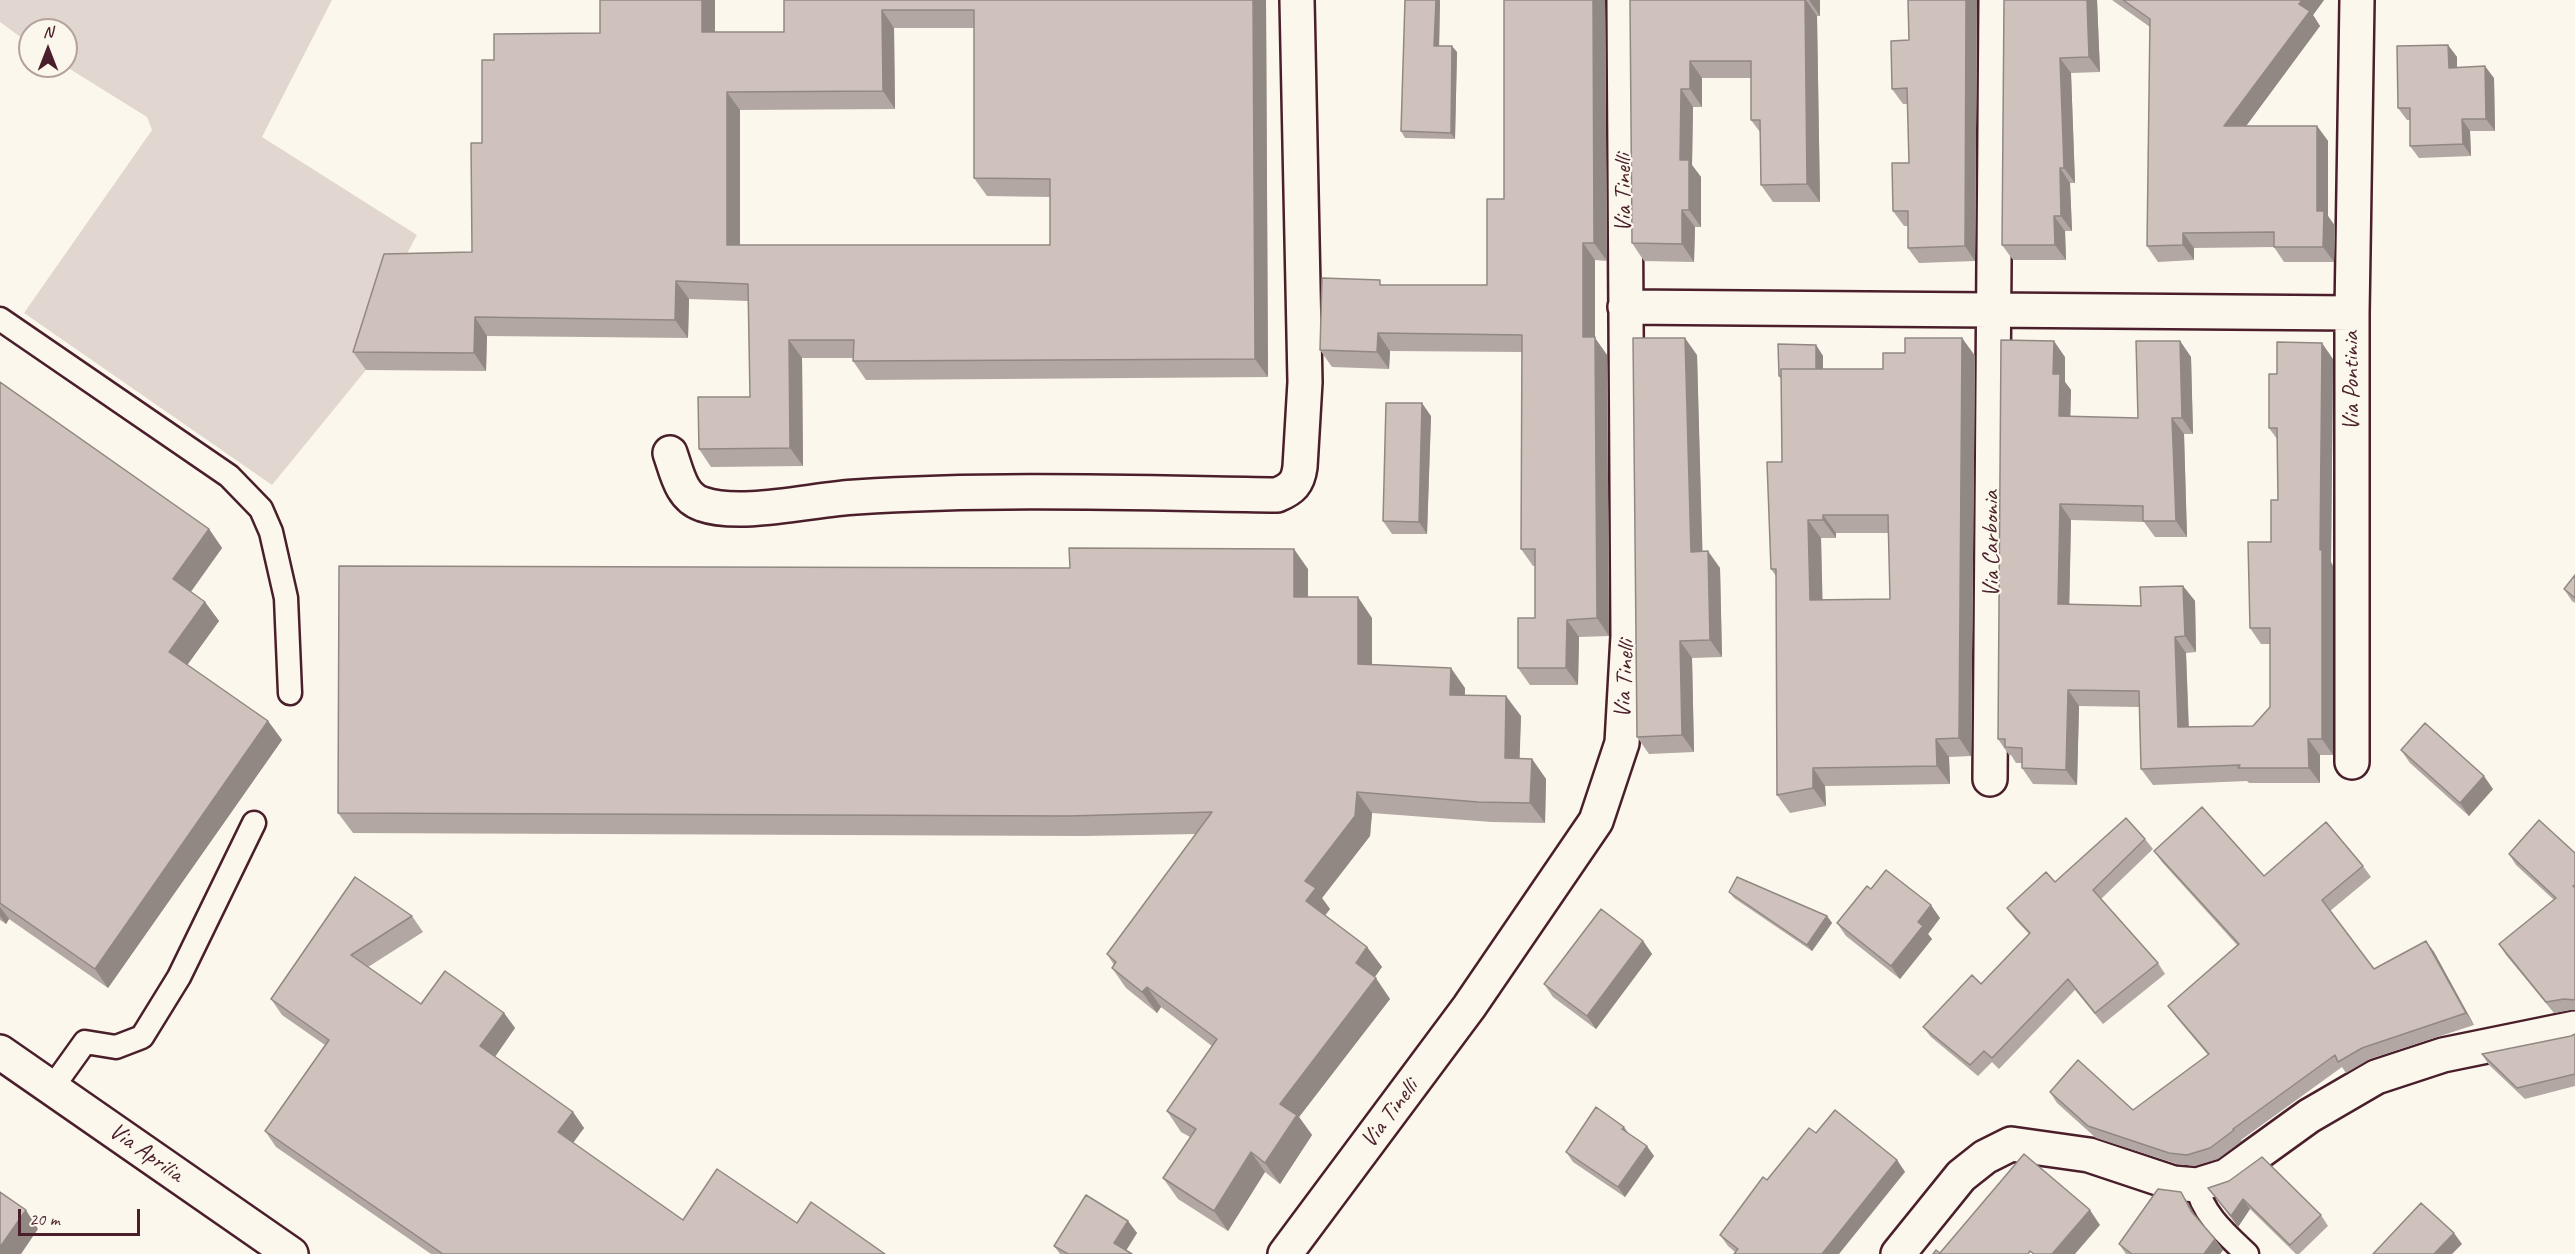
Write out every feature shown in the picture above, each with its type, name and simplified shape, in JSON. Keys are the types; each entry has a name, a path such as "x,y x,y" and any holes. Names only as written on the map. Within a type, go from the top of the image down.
{"street":[{"path":"670,453 678,479 692,500 705,505 749,509 854,496 997,492 1277,495 1289,490 1298,480 1300,467 1305,382 1297,0"},
{"name":"Via Tinelli","path":"1286,1254 1469,1007 1596,821 1622,744 1627,648 1624,0"},
{"name":"Via Carbonia","path":"1990,779 1996,0"},
{"name":"Via Pontinia","path":"2352,762 2352,313 2357,0"},
{"path":"1625,307 2352,313"},
{"path":"1898,1254 1961,1176 1985,1157 2011,1144 2089,1155 2173,1183 2197,1185 2226,1176 2309,1116 2376,1077 2442,1055 2575,1028"},
{"name":"Via Aprilia","path":"3,1058 52,1088 291,1254"}],"lane":[{"path":"0,319 229,476 261,509 271,532 286,598 290,693"},
{"path":"52,1088 85,1042 116,1047 142,1037 178,977 254,823"},
{"path":"2197,1185 2199,1199 2204,1206 2220,1228 2247,1254"}],"shaded area":[{"path":"0,0 332,0 262,137 417,235 397,272 366,370 272,485 24,313 152,130 147,117 78,74 78,18 18,18 18,35 0,22"}],"building":[{"path":"600,0 702,0 702,32 784,32 784,0 1253,0 1255,359 853,361 854,340 789,340 790,448 699,449 698,397 750,397 748,284 676,281 675,320 475,317 474,353 353,352 384,254 472,252 471,143 482,143 482,60 494,60 494,34 600,33","holes":["882,10 974,10 974,178 1050,179 1050,245 727,245 727,92 883,91"]},
{"path":"1405,0 1436,0 1434,46 1452,46 1451,133 1401,131"},
{"path":"1504,0 1593,0 1594,243 1583,243 1583,337 1595,337 1597,618 1567,620 1566,668 1518,668 1518,618 1535,618 1535,549 1521,549 1522,335 1378,333 1377,352 1320,350 1322,278 1380,280 1380,285 1487,285 1487,199 1504,199"},
{"path":"1630,0 1805,0 1807,184 1761,185 1760,120 1751,120 1751,61 1690,61 1690,89 1681,89 1680,160 1689,160 1689,210 1682,210 1682,244 1632,243"},
{"path":"1908,0 1966,0 1965,246 1908,248 1908,211 1893,211 1892,163 1909,163 1907,88 1892,89 1891,41 1909,40"},
{"path":"2004,0 2087,0 2089,57 2060,58 2064,168 2060,168 2061,216 2054,216 2055,245 2002,245"},
{"path":"2123,0 2302,0 2299,4 2310,11 2224,126 2317,126 2317,211 2324,211 2323,247 2274,247 2274,232 2183,233 2183,245 2147,246 2150,19"},
{"path":"2448,45 2449,68 2485,66 2486,119 2462,119 2463,144 2410,146 2410,108 2398,108 2397,46"},
{"path":"1633,338 1685,338 1691,552 1708,551 1710,640 1680,641 1682,735 1637,737"},
{"path":"1905,338 1962,338 1959,738 1936,739 1937,766 1813,768 1813,788 1777,795 1776,569 1771,569 1767,462 1782,462 1781,369 1883,369 1883,353 1905,353","holes":["1823,515 1888,515 1890,599 1810,600 1808,520 1823,520"]},
{"path":"2001,340 2054,341 2053,374 2060,374 2059,416 2138,418 2136,341 2180,341 2182,418 2172,418 2176,521 2143,521 2143,506 2060,504 2058,604 2141,606 2140,587 2183,586 2185,636 2175,637 2178,727 2253,726 2270,707 2270,628 2250,628 2248,542 2271,542 2271,500 2278,500 2277,428 2269,428 2269,374 2277,374 2277,342 2322,343 2320,550 2322,550 2322,739 2308,739 2309,768 2238,768 2240,765 2141,769 2139,691 2068,690 2066,770 2022,768 2022,748 2005,747 2005,739 1998,739"},
{"path":"1778,344 1816,345 1816,369 1781,369 1781,376 1779,376"},
{"path":"0,382 209,529 173,579 205,602 169,652 268,721 95,969 0,903"},
{"path":"1386,403 1422,403 1419,522 1383,521"},
{"path":"1069,548 1294,549 1294,597 1358,597 1358,664 1451,668 1450,695 1506,696 1505,758 1532,759 1530,803 1478,802 1357,792 1355,816 1305,881 1316,888 1306,901 1367,947 1356,963 1376,978 1280,1104 1297,1115 1265,1163 1251,1152 1214,1211 1163,1178 1196,1129 1167,1111 1217,1039 1147,987 1142,992 1112,968 1116,962 1107,954 1212,812 1069,816 338,813 339,566 1070,568"},
{"path":"2575,575 2575,598 2564,589"},
{"path":"2425,723 2484,776 2460,803 2401,750"},
{"path":"2202,807 2264,876 2326,822 2363,866 2322,900 2374,969 2426,941 2466,1013 2362,1048 2338,1062 2335,1055 2210,1148 2187,1155 2169,1153 2088,1126 2050,1092 2078,1060 2133,1110 2209,1054 2168,1006 2239,944 2154,851"},
{"path":"2126,818 2145,839 2093,890 2158,963 2095,1013 2068,979 1992,1058 1984,1051 1970,1065 1923,1027 1972,975 1981,984 2030,933 2007,908 2046,872 2055,882"},
{"path":"2539,820 2575,853 2575,885 2573,886 2575,888 2575,1000 2546,1002 2499,944 2556,898 2509,854"},
{"path":"1886,870 1931,905 1918,922 1923,926 1891,966 1837,923 1867,886 1871,889"},
{"path":"355,877 412,916 351,955 421,1004 445,971 504,1013 480,1046 573,1112 558,1132 683,1220 717,1169 797,1223 811,1202 885,1254 443,1254 265,1131 329,1040 271,999"},
{"path":"1737,877 1827,916 1807,945 1729,892"},
{"path":"1601,909 1643,941 1587,1016 1544,984"},
{"path":"2575,1034 2575,1074 2517,1088 2482,1054 2571,1036"},
{"path":"1596,1107 1647,1146 1618,1187 1566,1152"},
{"path":"1835,1110 1897,1160 1822,1254 1734,1254 1738,1249 1720,1235 1763,1177 1767,1180 1809,1128 1816,1133"},
{"path":"2024,1154 2090,1210 2052,1254 2034,1254 2030,1251 2028,1254 1933,1254 1936,1250 1940,1253"},
{"path":"2262,1157 2321,1215 2290,1245 2243,1199 2231,1216 2208,1188 2229,1181"},
{"path":"2158,1189 2181,1192 2191,1211 2215,1239 2204,1254 2132,1254 2119,1244"},
{"path":"0,1192 26,1210 0,1247"},
{"path":"1086,1195 1128,1221 1114,1243 1132,1254 1068,1254 1054,1246"},
{"path":"2421,1203 2454,1233 2434,1254 2373,1254"}]}
